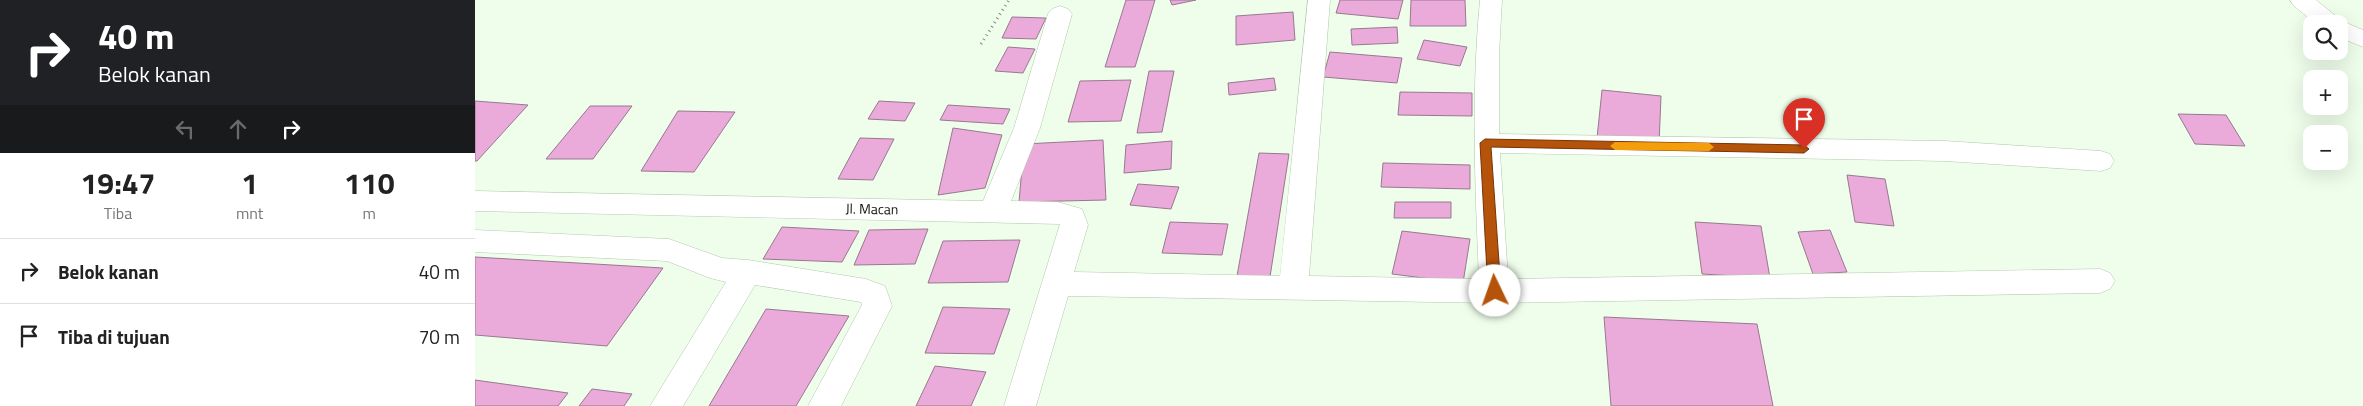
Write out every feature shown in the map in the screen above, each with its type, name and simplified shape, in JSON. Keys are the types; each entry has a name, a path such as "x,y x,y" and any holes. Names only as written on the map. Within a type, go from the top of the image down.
{"street":[{"path":"1294,286 1319,0"},
{"path":"1491,0 1487,54 1485,143 1495,291"},
{"path":"2301,0 2320,15"},
{"path":"993,211 1027,128 1060,14"},
{"path":"2348,32 2363,39"},
{"path":"1485,143 1945,151 2101,161"},
{"name":"Jl. Macan","path":"475,200 993,211 1059,213 1072,217 1074,225 1020,406"},
{"path":"475,241 669,250 720,270 748,272 866,291 875,295 877,306 824,406"},
{"path":"666,406 748,272"},
{"path":"1056,284 1294,286 1495,291 2100,281"}],"path":[{"path":"981,44 1009,0"}],"building":[{"path":"1126,0 1155,0 1135,67 1105,67"},
{"path":"1170,0 1196,0 1172,5"},
{"path":"1340,0 1403,0 1398,19 1336,13"},
{"path":"1411,0 1465,0 1466,26 1410,26"},
{"path":"1293,12 1295,40 1236,45 1236,16"},
{"path":"1012,17 1046,18 1036,39 1002,38"},
{"path":"1397,27 1398,43 1352,45 1351,29"},
{"path":"1424,40 1467,47 1460,66 1417,59"},
{"path":"1008,47 1035,49 1023,73 995,71"},
{"path":"1330,52 1402,58 1397,83 1323,77"},
{"path":"1149,71 1174,71 1162,132 1137,133"},
{"path":"1274,78 1276,90 1229,95 1228,83"},
{"path":"1131,80 1121,121 1068,122 1080,81"},
{"path":"1602,90 1661,96 1659,145 1597,138"},
{"path":"1400,92 1472,93 1472,116 1398,115"},
{"path":"475,101 528,105 477,161 475,161"},
{"path":"879,101 915,103 905,121 868,119"},
{"path":"948,105 1010,109 1003,124 940,120"},
{"path":"590,106 632,106 593,159 546,159"},
{"path":"678,111 735,112 694,172 641,171"},
{"path":"2178,114 2226,115 2245,146 2195,144"},
{"path":"953,128 1002,135 985,188 938,195"},
{"path":"860,138 894,139 873,180 838,179"},
{"path":"1103,140 1106,200 1019,202 1024,144"},
{"path":"1172,141 1171,169 1124,173 1126,145"},
{"path":"1259,153 1289,154 1270,277 1237,276"},
{"path":"1383,163 1470,165 1470,189 1381,187"},
{"path":"1847,175 1885,179 1894,226 1855,222"},
{"path":"1138,184 1179,187 1171,209 1130,205"},
{"path":"1395,202 1451,202 1451,218 1394,218"},
{"path":"1170,222 1228,224 1222,255 1162,253"},
{"path":"1695,222 1761,226 1770,278 1702,274"},
{"path":"782,227 859,231 842,262 763,259"},
{"path":"928,229 915,264 854,265 869,230"},
{"path":"1830,230 1847,272 1813,274 1798,232"},
{"path":"1402,231 1470,239 1463,283 1392,274"},
{"path":"1020,240 1008,282 928,283 943,241"},
{"path":"475,257 663,268 607,346 475,335"},
{"path":"943,307 1010,309 994,354 925,353"},
{"path":"766,309 849,316 796,406 709,406"},
{"path":"1604,317 1757,324 1773,406 1611,406"},
{"path":"935,366 986,372 971,406 916,406"},
{"path":"475,380 568,393 558,406 475,406"},
{"path":"592,389 632,394 624,406 579,406"}],"slow traffic":[{"path":"1615,146 1709,147"}],"route":[{"path":"1495,291 1485,143 1804,149"}]}
